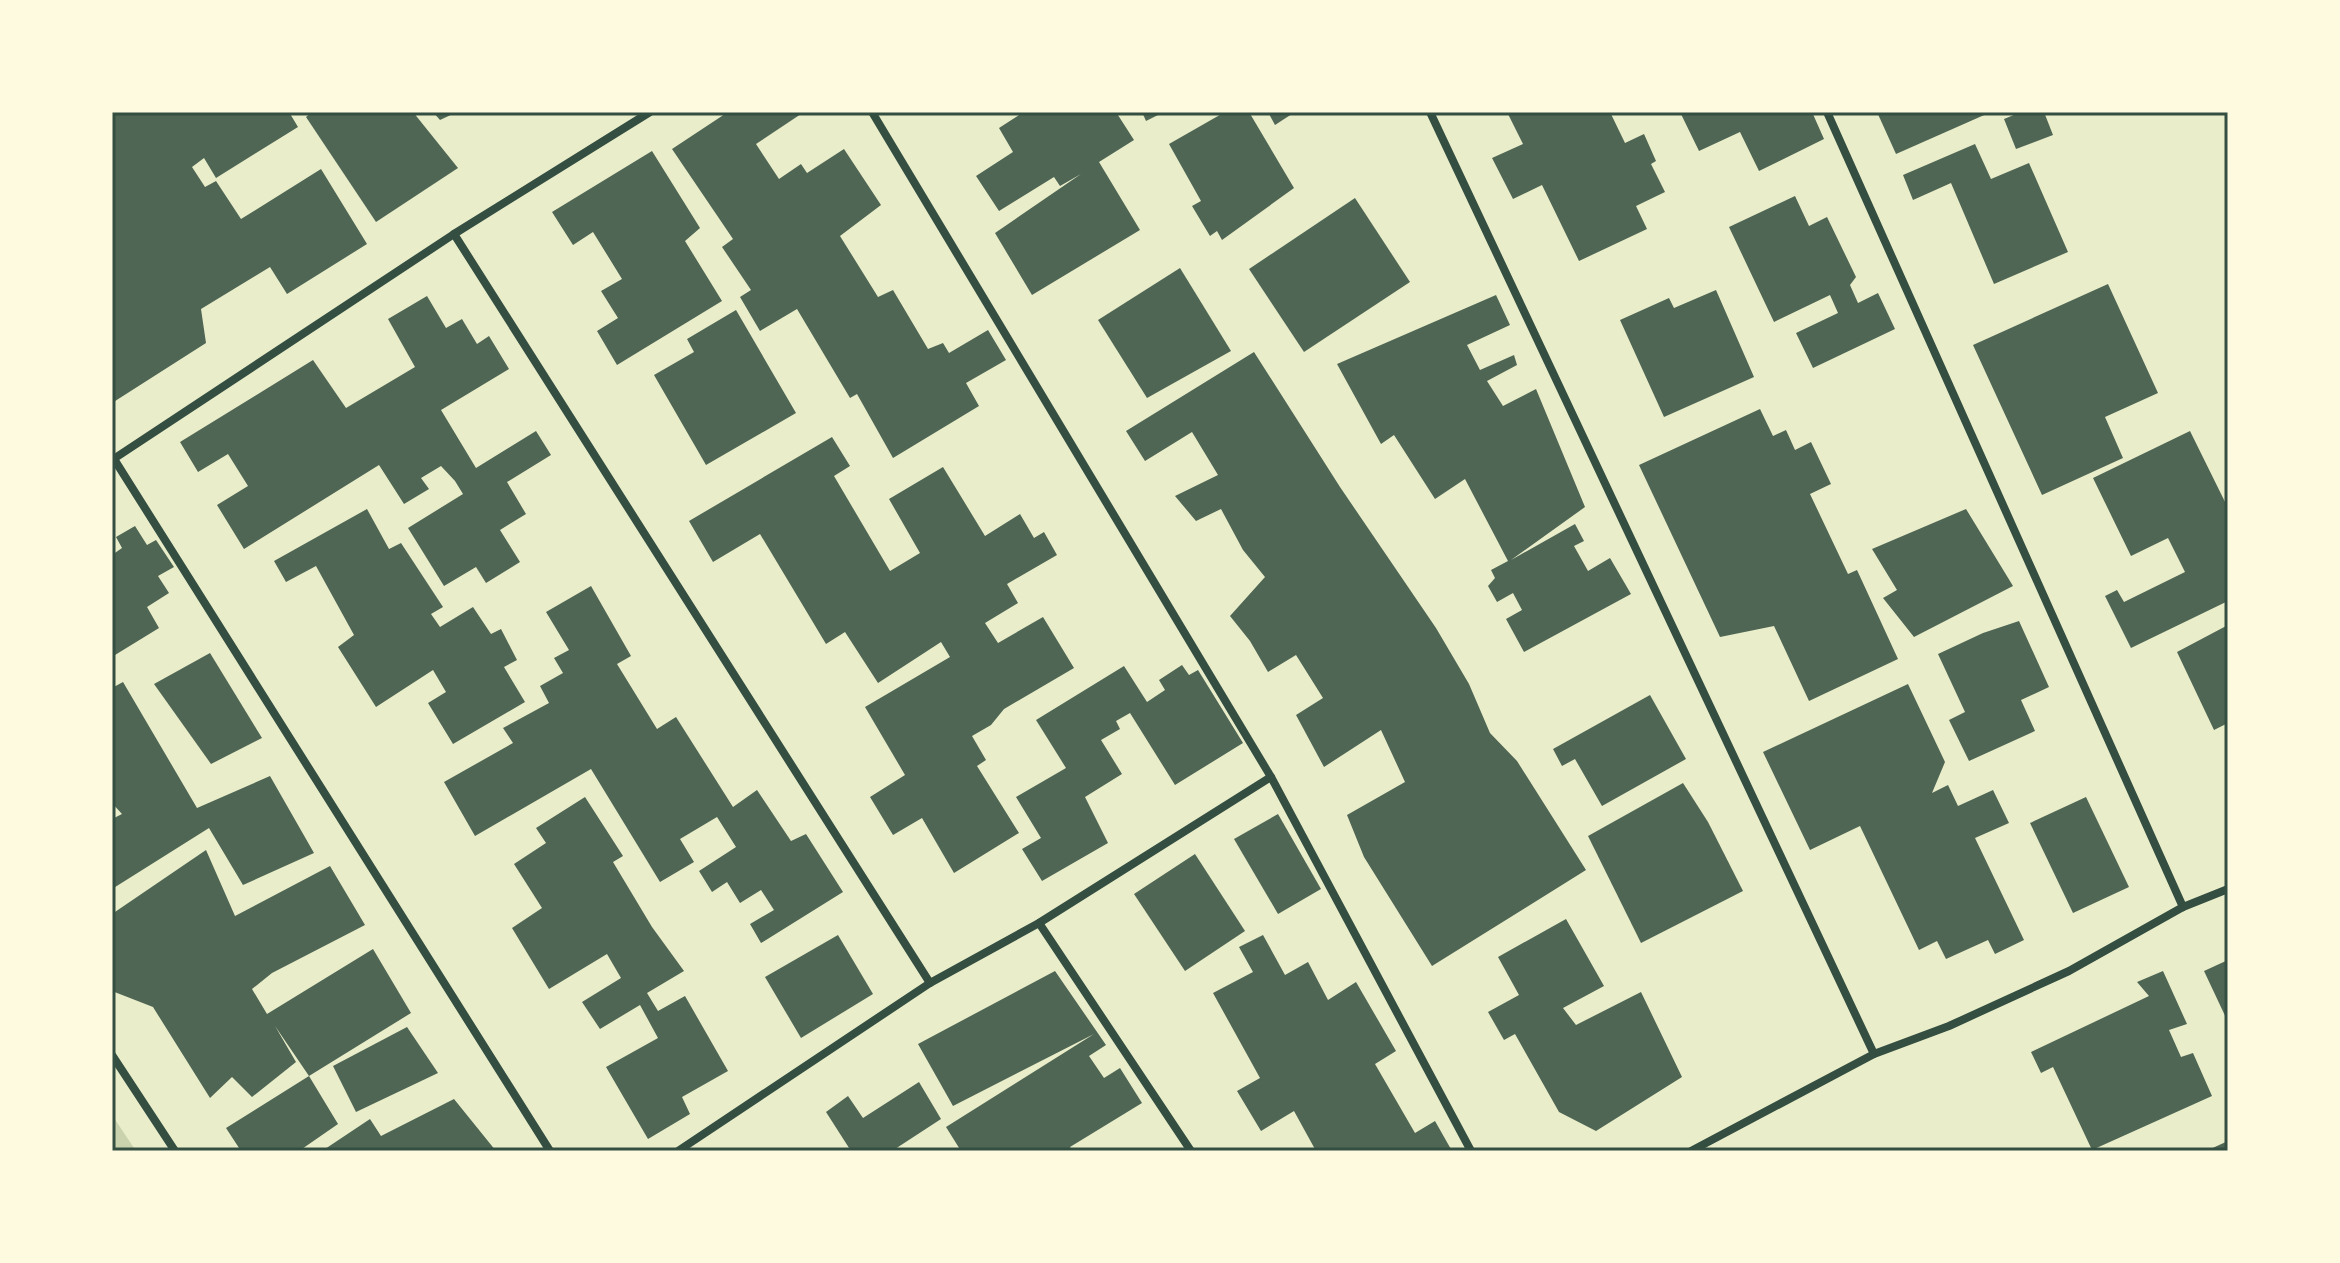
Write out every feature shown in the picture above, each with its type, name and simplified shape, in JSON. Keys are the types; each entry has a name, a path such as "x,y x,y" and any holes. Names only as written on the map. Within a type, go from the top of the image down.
{"street":[{"path":"550,1151 113,459 454,234 650,112"},
{"path":"872,112 1271,777 1471,1151"},
{"path":"1430,112 1874,1054"},
{"path":"1827,112 2183,907"},
{"path":"454,234 930,983"},
{"path":"678,1151 930,983 1039,923 1271,777"},
{"path":"1691,1151 1874,1054 1949,1026 2069,971 2183,907 2228,889"},
{"path":"1039,923 1191,1151"},
{"path":"112,1055 175,1151"}],"green space":[{"path":"112,1115 136,1151 112,1151"}],"building":[{"path":"112,112 289,112 298,127 216,178 204,158 192,167 205,187 216,181 241,219 321,169 367,244 287,294 270,267 201,309 206,343 112,403"},
{"path":"312,112 413,112 458,168 376,222 306,117"},
{"path":"433,112 457,112 440,120"},
{"path":"728,112 804,112 756,144 779,179 801,164 807,173 844,149 881,205 840,236 878,297 893,290 928,349 943,343 949,353 988,330 1006,360 966,383 979,406 893,458 857,394 850,398 797,309 760,331 740,297 751,290 722,247 733,239 672,149"},
{"path":"1024,112 1116,112 1134,140 1099,162 1140,230 1032,295 995,233 1081,174 1060,186 1054,177 999,211 976,176 1013,152 999,128"},
{"path":"1142,112 1164,112 1146,121"},
{"path":"1225,112 1249,112 1294,188 1222,240 1217,231 1210,236 1192,206 1201,201 1169,144"},
{"path":"1268,112 1295,112 1275,125"},
{"path":"1507,112 1610,112 1625,143 1644,134 1656,161 1651,164 1665,192 1636,206 1647,229 1579,261 1542,185 1513,199 1492,158 1523,144"},
{"path":"1680,112 1812,112 1824,139 1759,171 1740,132 1699,151"},
{"path":"1877,112 1991,112 1896,154"},
{"path":"2021,112 2044,112 2053,135 2016,149 2004,119"},
{"path":"1975,144 1991,179 2029,163 2068,252 1994,284 1951,183 1913,200 1903,175"},
{"path":"652,151 700,228 685,241 722,301 617,365 597,331 618,318 601,291 622,279 593,232 573,245 552,212"},
{"path":"1795,196 1809,226 1827,217 1856,277 1850,285 1858,303 1878,293 1895,329 1813,368 1796,333 1838,313 1830,295 1774,322 1729,227"},
{"path":"1355,198 1410,282 1304,352 1249,269"},
{"path":"1180,268 1231,351 1147,398 1098,320"},
{"path":"2108,284 2158,393 2105,417 2123,458 2042,495 1973,345"},
{"path":"1716,290 1754,377 1664,417 1620,320 1669,298 1674,308"},
{"path":"1496,295 1510,325 1467,345 1480,370 1514,355 1517,365 1487,381 1503,406 1536,389 1585,507 1511,560 1575,524 1584,541 1574,546 1588,571 1610,558 1631,594 1524,652 1506,619 1522,610 1513,593 1497,602 1488,586 1495,578 1491,570 1508,561 1465,479 1435,499 1394,435 1381,444 1337,364"},
{"path":"427,296 446,328 462,319 477,344 489,336 509,369 441,410 476,468 536,431 551,455 507,482 526,514 500,530 520,562 486,583 476,567 444,586 408,528 463,494 441,466 421,478 429,489 404,504 379,465 244,549 217,505 248,486 228,454 198,472 180,442 313,360 346,408 415,367 388,319"},
{"path":"736,310 796,413 706,465 654,375 694,352 687,339"},
{"path":"1254,352 1340,487 1436,628 1469,684 1490,733 1517,761 1586,870 1432,966 1364,857 1347,815 1405,782 1381,730 1324,767 1296,715 1323,698 1296,655 1268,672 1250,641 1230,616 1265,577 1243,550 1221,509 1196,521 1175,496 1218,475 1192,432 1145,461 1126,431"},
{"path":"1760,409 1773,436 1786,430 1795,450 1811,442 1831,484 1810,494 1848,574 1857,570 1898,659 1809,701 1774,626 1720,637 1639,465"},
{"path":"2190,431 2228,508 2228,601 2131,648 2105,596 2117,590 2124,602 2185,572 2168,538 2131,556 2093,478"},
{"path":"832,437 850,466 834,476 890,571 920,553 889,499 943,467 985,536 1020,514 1034,538 1044,532 1057,555 1007,584 1018,603 985,623 998,643 1043,617 1074,668 1004,709 991,725 972,736 986,760 977,766 1019,833 954,873 922,818 893,835 870,797 905,775 865,707 950,657 941,642 878,683 845,632 826,644 760,534 713,562 689,521"},
{"path":"367,509 389,549 401,543 443,607 431,614 440,627 473,607 491,634 501,629 517,660 504,667 525,702 453,744 428,703 446,692 433,670 376,707 338,647 354,635 316,566 286,582 274,561"},
{"path":"1966,509 2013,586 1914,637 1883,598 1897,590 1872,549"},
{"path":"135,526 147,545 156,540 174,567 158,576 169,593 147,607 159,628 115,655 112,651 112,610 115,608 112,604 112,555 122,548 116,537"},
{"path":"591,586 631,656 617,664 657,729 676,717 733,807 757,790 791,841 806,834 843,892 761,943 750,924 774,910 761,890 740,903 727,882 712,892 699,871 736,847 717,817 680,839 694,862 660,882 591,769 475,836 444,782 513,743 503,728 549,703 540,686 563,673 554,658 569,650 546,612"},
{"path":"2019,621 2049,687 2021,700 2035,731 1969,761 1949,720 1965,712 1938,654 1983,633"},
{"path":"2228,625 2228,723 2214,730 2177,652"},
{"path":"210,653 262,738 211,764 154,684"},
{"path":"1182,665 1189,675 1198,670 1243,743 1175,785 1130,713 1116,721 1120,729 1101,740 1122,774 1085,797 1108,843 1042,881 1022,849 1041,838 1016,797 1066,768 1036,720 1124,666 1147,702 1165,690 1159,680"},
{"path":"123,682 197,808 270,776 314,853 243,885 209,828 112,889 112,819 122,814 112,803 112,688"},
{"path":"1908,684 1945,762 1932,793 1948,785 1958,806 1993,790 2009,823 1975,838 2024,940 1995,954 1988,940 1946,959 1937,941 1919,950 1860,826 1810,850 1763,752"},
{"path":"1650,695 1686,759 1602,806 1575,759 1562,766 1553,749"},
{"path":"1683,783 1708,822 1743,891 1641,943 1588,836"},
{"path":"585,797 623,856 613,862 652,927 684,971 647,993 658,1011 685,996 728,1071 682,1097 690,1114 648,1139 606,1067 658,1038 640,1005 600,1029 582,1002 621,978 607,954 549,989 512,928 542,908 514,864 546,843 536,828"},
{"path":"2086,797 2129,887 2073,913 2030,823"},
{"path":"1278,814 1321,889 1278,914 1234,839"},
{"path":"206,850 235,916 330,866 365,925 272,973 252,989 267,1014 373,949 411,1013 309,1076 275,1026 296,1062 252,1097 232,1077 210,1098 153,1007 112,991 112,914"},
{"path":"1195,854 1245,931 1185,971 1134,894"},
{"path":"1566,919 1604,986 1563,1008 1576,1025 1641,992 1682,1077 1596,1131 1559,1112 1515,1034 1504,1040 1488,1012 1519,995 1498,957"},
{"path":"838,935 873,994 801,1038 765,977"},
{"path":"1263,935 1285,975 1308,962 1328,1000 1356,982 1396,1051 1375,1064 1415,1133 1435,1121 1452,1151 1316,1151 1294,1111 1261,1131 1237,1091 1260,1078 1213,993 1253,972 1239,947"},
{"path":"2228,960 2228,1022 2204,971"},
{"path":"1055,971 1106,1045 1089,1056 1104,1078 1120,1068 1142,1103 1070,1147 1072,1151 961,1151 946,1127 1094,1034 953,1106 918,1044"},
{"path":"2163,971 2187,1024 2169,1030 2181,1057 2193,1053 2212,1096 2092,1150 2053,1067 2041,1073 2031,1052 2149,996 2137,982"},
{"path":"407,1027 438,1073 356,1112 333,1066"},
{"path":"309,1076 338,1124 299,1151 241,1151 226,1128"},
{"path":"919,1082 941,1119 892,1151 851,1151 826,1112 848,1096 863,1118"},
{"path":"454,1099 496,1151 322,1151 370,1119 381,1136"},
{"path":"2228,1141 2228,1151 2206,1151"}]}
